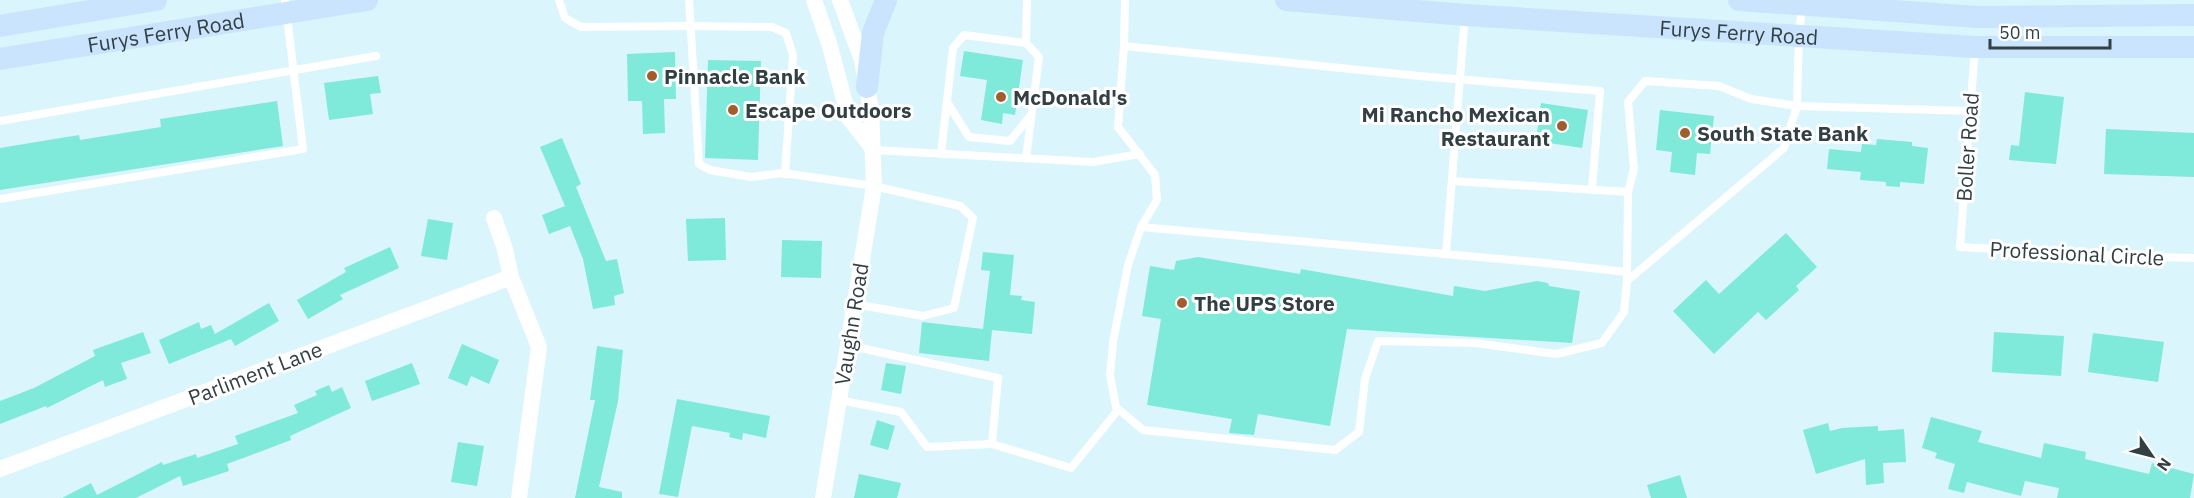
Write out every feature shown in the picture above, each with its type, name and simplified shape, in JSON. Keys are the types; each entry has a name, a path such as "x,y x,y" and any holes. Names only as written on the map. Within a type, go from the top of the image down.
{"main road":[{"name":"Furys Ferry Road","path":"0,26 156,0"},
{"name":"Furys Ferry Road","path":"0,59 286,6 367,0"},
{"path":"867,87 873,33 886,0"},
{"name":"Furys Ferry Road","path":"1286,0 1465,15 1975,47 2194,47"},
{"name":"Furys Ferry Road","path":"1739,0 1803,2 1977,17 2194,15"}],"street":[{"path":"814,0 829,43 849,118 874,150"},
{"name":"Vaughn Road","path":"823,498 874,186 872,109 862,60 840,0"},
{"path":"494,218 505,249 511,277 538,347 519,498"},
{"name":"Parliment Lane","path":"0,469 511,277"}],"lane":[{"path":"559,0 565,18 581,27 772,27 786,33 793,55 785,174"},
{"path":"689,0 699,164 710,170 751,177 785,174 874,186 960,206 973,218 954,308 923,316 854,304"},
{"path":"1026,43 1027,0"},
{"path":"1125,0 1118,127 1155,175 1157,200 1141,227 1128,265 1113,342 1110,375 1116,407 1143,430 1335,450 1359,432 1365,379 1378,341 1474,343 1556,354 1602,343 1624,312 1627,277 1628,192 1634,169 1628,102 1646,81 1719,86 1751,99 1797,106 1970,111"},
{"path":"1141,227 1446,254 1627,277 1784,148 1797,106 1799,36 1803,2"},
{"path":"0,199 303,149 286,6"},
{"path":"1446,254 1465,15"},
{"path":"941,154 953,48 964,35 1026,43 1039,57 1026,158"},
{"path":"1124,46 1459,80 1600,91 1592,189"},
{"name":"Boller Road","path":"1960,247 1975,47"},
{"path":"0,121 376,56"},
{"path":"947,102 969,137 1010,141 1032,114"},
{"path":"874,150 1093,162 1140,154"},
{"path":"1452,181 1628,192"},
{"name":"Professional Circle","path":"1960,247 2194,258"},
{"path":"847,345 998,378 992,444"},
{"path":"839,400 901,412 927,447 992,444 1071,468 1118,410"}],"building":[{"name":"McDonald's","path":"964,51 1023,60 1015,115 1003,113 1002,124 981,120 987,80 960,76"},
{"name":"Pinnacle Bank","path":"675,52 676,99 664,99 665,133 643,134 642,101 628,101 627,54"},
{"name":"Escape Outdoors","path":"708,60 761,61 758,160 705,158"},
{"path":"378,76 381,93 370,94 373,114 329,120 324,83"},
{"path":"2025,92 2064,97 2056,164 2009,160 2011,145 2019,146"},
{"path":"277,101 283,146 0,190 0,148 79,135 80,140 161,127 160,119"},
{"name":"Mi Rancho Mexican Restaurant","path":"1541,103 1588,110 1582,148 1536,141"},
{"name":"South State Bank","path":"1660,110 1714,116 1710,154 1697,153 1695,175 1670,172 1672,152 1656,150"},
{"path":"2106,129 2194,133 2194,177 2104,174"},
{"path":"562,138 581,184 576,187 606,261 617,259 624,293 614,296 615,305 593,309 583,259 570,226 549,234 542,215 565,206 540,147"},
{"path":"1877,139 1912,142 1912,146 1928,148 1924,184 1900,182 1900,187 1886,186 1886,182 1860,180 1861,172 1827,169 1829,149 1861,152 1862,144 1876,145"},
{"path":"725,218 726,260 688,261 686,219"},
{"path":"428,219 453,223 447,260 421,256"},
{"path":"1786,233 1817,267 1796,286 1799,290 1766,320 1758,312 1714,354 1673,311 1706,280 1719,294"},
{"path":"782,240 822,241 821,278 781,277"},
{"path":"390,247 399,268 340,295 343,299 308,319 297,300 346,272 344,268"},
{"path":"983,252 1014,255 1010,295 1022,296 1021,300 1035,302 1032,334 992,330 989,361 919,353 922,322 983,329 990,271 981,270"},
{"path":"1198,257 1300,274 1301,269 1453,296 1454,286 1485,291 1537,281 1548,283 1549,286 1580,291 1572,343 1347,329 1330,426 1258,414 1254,435 1229,433 1232,419 1147,405 1161,319 1142,316 1150,266 1174,270 1176,261"},
{"path":"269,303 279,321 235,346 231,339 169,364 159,340 199,322 201,329 211,325 215,334"},
{"path":"143,332 151,353 121,363 127,379 105,387 103,380 47,408 46,406 0,424 0,401 34,388 95,356 93,350"},
{"path":"1994,332 2064,336 2061,376 1992,372"},
{"path":"2093,333 2164,342 2158,382 2088,372"},
{"path":"462,344 499,360 489,384 471,376 467,386 448,378"},
{"path":"597,346 623,350 618,401 599,487 622,492 622,498 575,498 595,400 590,400"},
{"path":"412,363 420,384 372,401 365,381"},
{"path":"886,363 906,366 901,394 881,390"},
{"path":"329,385 332,392 342,387 351,408 290,436 291,440 227,464 229,471 183,486 180,476 136,498 62,498 91,483 97,495 162,462 163,465 196,454 197,458 238,444 235,436 298,413 294,405 317,395 315,391"},
{"path":"677,399 770,416 766,438 743,433 742,440 729,437 730,433 692,426 678,497 659,494"},
{"path":"1931,417 1982,431 1978,442 2041,458 2044,443 2086,452 2085,459 2149,474 2152,463 2194,474 2190,498 2057,498 2059,488 2025,481 2021,496 1967,482 1964,493 1948,489 1955,464 1935,458 1937,453 1922,448"},
{"path":"877,420 895,426 888,450 870,445"},
{"path":"1828,423 1830,431 1878,426 1878,431 1904,429 1906,462 1883,463 1884,483 1866,485 1865,459 1816,474 1803,430"},
{"path":"458,442 484,446 477,486 451,482"},
{"path":"859,474 901,483 897,498 854,498"},
{"path":"1680,475 1687,498 1651,498 1647,485"}],"place":[{"name":"Pinnacle Bank","path":"652,76"},
{"name":"McDonald's","path":"1001,97"},
{"name":"Escape Outdoors","path":"733,110"},
{"name":"Mi Rancho Mexican Restaurant","path":"1562,126"},
{"name":"South State Bank","path":"1685,133"},
{"name":"The UPS Store","path":"1182,303"}]}
